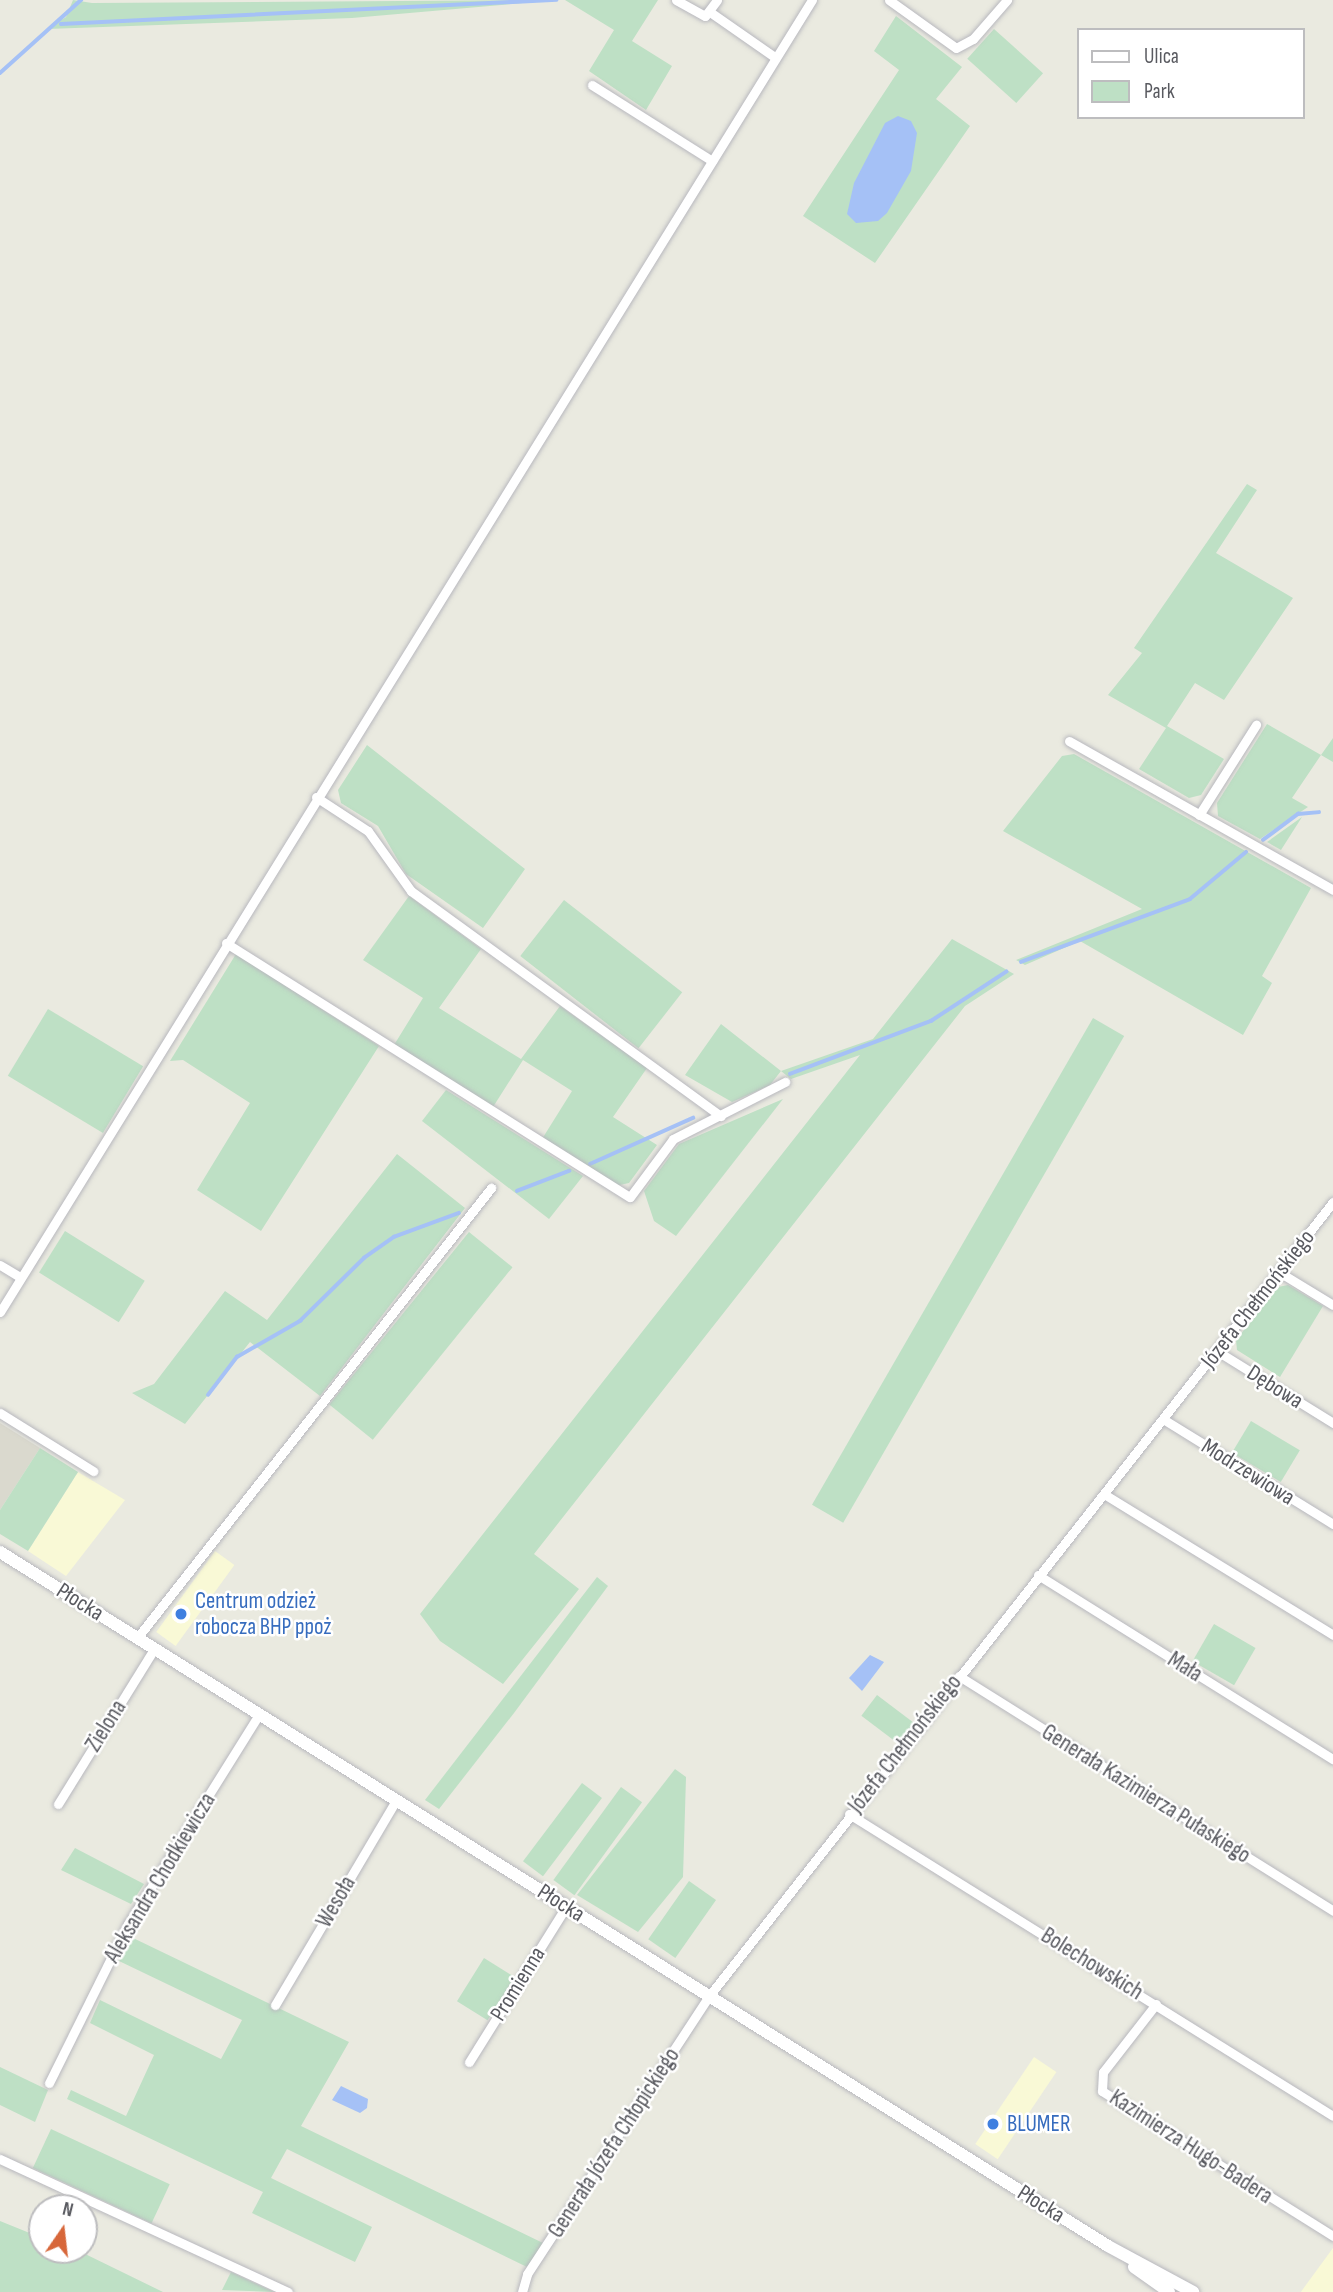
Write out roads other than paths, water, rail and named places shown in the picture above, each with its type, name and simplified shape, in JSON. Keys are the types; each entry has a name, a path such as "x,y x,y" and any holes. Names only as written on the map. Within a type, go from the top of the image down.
{"street":[{"path":"676,0 700,15 710,12 717,0"},
{"path":"0,1312 316,797 812,0"},
{"path":"889,0 956,48 973,39 1007,0"},
{"path":"710,12 776,58"},
{"path":"592,85 712,161"},
{"path":"1199,815 1256,725"},
{"path":"1069,741 1333,890"},
{"path":"316,797 368,831 411,891 721,1116"},
{"path":"226,943 623,1195 633,1195 673,1139 785,1083"},
{"path":"137,1638 491,1188"},
{"name":"Józefa Chełmońskiego","path":"709,1996 849,1814 1333,1202"},
{"path":"0,1265 20,1278"},
{"path":"1279,1272 1333,1305"},
{"name":"Dębowa","path":"1217,1351 1333,1423"},
{"path":"0,1413 93,1471"},
{"name":"Modrzewiowa","path":"1163,1419 1333,1524"},
{"path":"1104,1494 1333,1635"},
{"name":"Płocka","path":"0,1552 1121,2254 1193,2292"},
{"name":"Mała","path":"1038,1575 1333,1759"},
{"name":"Zielona","path":"58,1804 154,1649"},
{"name":"Generała Kazimierza Pułaskiego","path":"959,1676 1333,1911"},
{"name":"Aleksandra Chodkiewicza","path":"49,2083 128,1924 259,1714"},
{"name":"Wesoła","path":"275,2005 396,1800"},
{"name":"Bolechowskich","path":"849,1814 1333,2116"},
{"name":"Promienna","path":"469,2062 566,1906"},
{"name":"Generała Józefa Chłopickiego","path":"522,2292 709,1996"},
{"name":"Kazimierza Hugo-Badera","path":"1156,2004 1103,2072 1102,2091 1333,2236"},
{"path":"0,2159 288,2292"},
{"name":"Płocka","path":"1121,2254 1169,2292"}],"water":[{"path":"898,116 911,121 917,133 911,171 887,213 878,221 856,223 847,214 854,183 885,123"},
{"path":"870,1655 884,1662 862,1691 849,1678"},
{"path":"341,2086 368,2099 367,2108 360,2113 332,2100"}],"waterway":[{"path":"0,73 81,0"},
{"path":"61,24 556,0"},
{"path":"1263,840 1298,814 1319,812"},
{"path":"1021,962 1190,899 1246,852"},
{"path":"790,1074 931,1021 1006,972"},
{"path":"590,1164 693,1118"},
{"path":"517,1191 569,1171"},
{"path":"208,1395 237,1357 300,1321 364,1258 394,1237 459,1213"}],"place":[{"name":"Centrum odzież robocza BHP ppoż","path":"181,1614"},
{"name":"BLUMER","path":"993,2124"}]}
